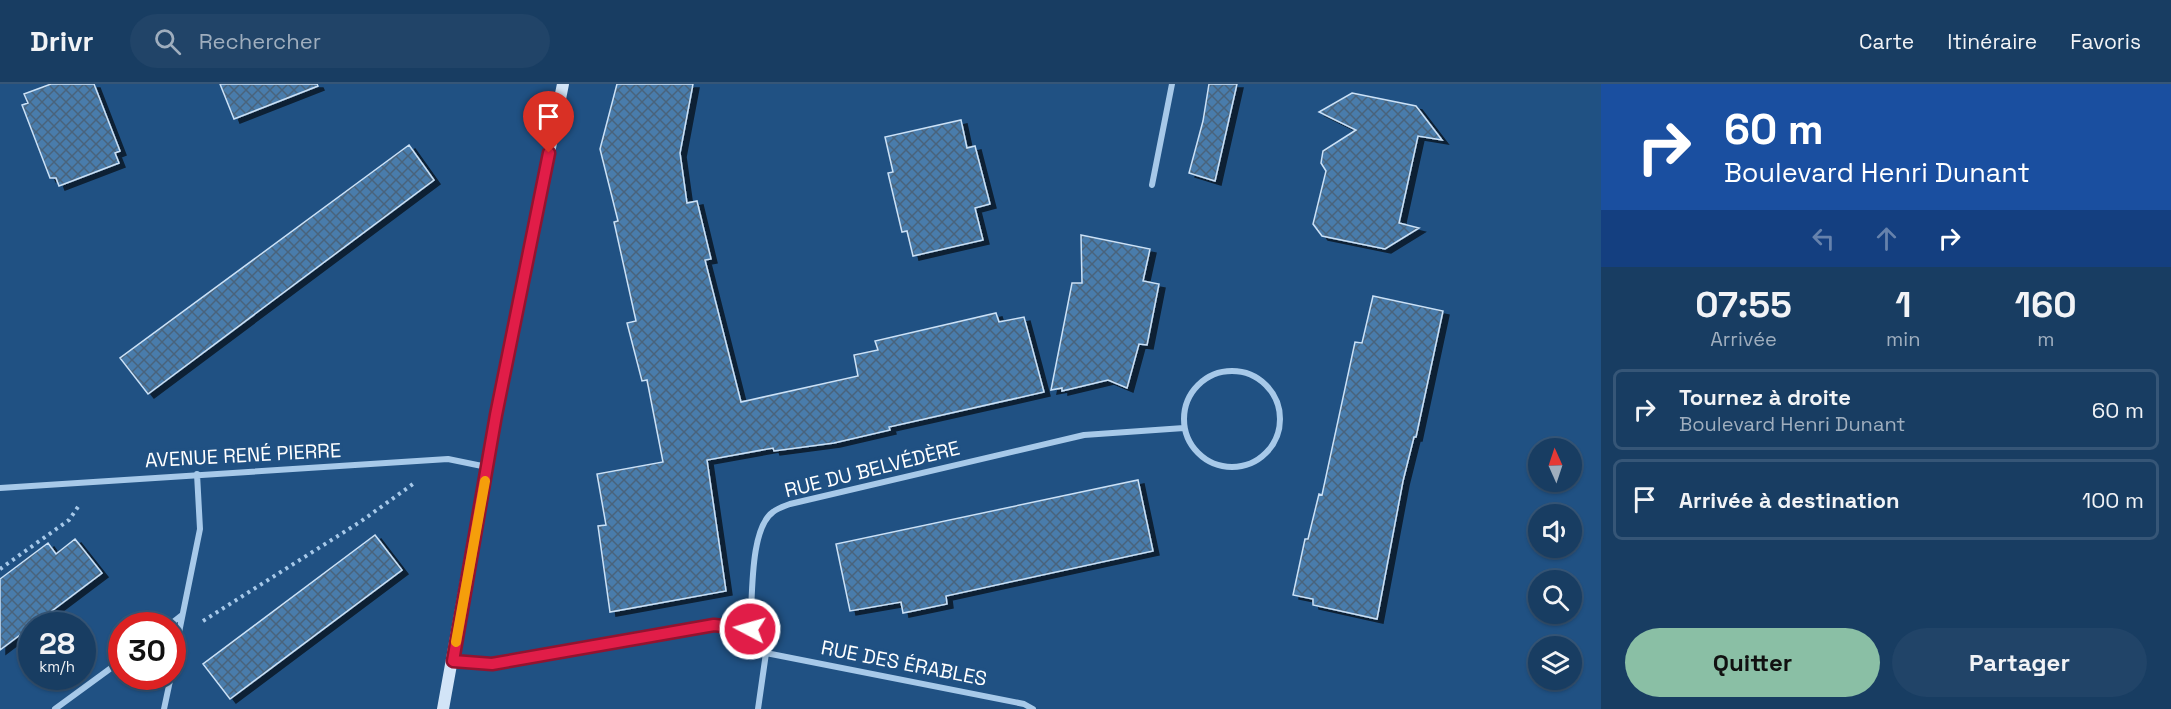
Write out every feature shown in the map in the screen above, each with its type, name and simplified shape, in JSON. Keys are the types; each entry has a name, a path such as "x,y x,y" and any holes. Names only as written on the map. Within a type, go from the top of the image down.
{"main road":[{"path":"443,709 487,467 563,84"}],"street":[{"path":"1152,185 1173,84"},
{"path":"1223,372 1253,375 1266,384 1275,396 1280,411 1278,434 1267,453 1255,462 1241,467 1210,463 1198,454 1189,442 1184,428 1184,412 1188,398 1203,381 1223,372"},
{"name":"RUE DU BELVÉDÈRE","path":"750,629 755,544 760,528 772,512 1084,435 1184,428"},
{"name":"AVENUE RENÉ PIERRE","path":"0,488 448,459 487,467"},
{"path":"184,612 200,529 197,474"},
{"path":"453,661 492,664 714,625 750,629 766,653 758,709"},
{"name":"RUE DES ÉRABLES","path":"766,653 1024,704 1033,709"},
{"path":"55,709 108,670"},
{"path":"164,709 168,690"}],"path":[{"path":"186,632 360,522 448,459"},
{"path":"0,569 69,520 95,481"}],"building":[{"path":"51,84 94,84 120,151 115,153 119,163 59,186 56,178 50,178 22,105 28,103 24,94"},
{"path":"220,84 317,84 318,86 234,119"},
{"path":"617,84 693,84 680,153 687,203 697,201 711,259 705,260 741,402 858,376 854,355 878,350 875,341 996,313 999,322 1024,317 1044,392 889,427 890,430 834,443 774,451 773,448 707,460 726,591 610,612 598,526 606,525 597,474 663,462 647,380 642,381 627,323 636,321 614,222 618,221 600,149"},
{"path":"1209,84 1237,84 1215,181 1189,173 1203,121"},
{"path":"1352,93 1416,106 1442,140 1418,136 1399,223 1419,228 1385,249 1322,236 1313,224 1326,171 1321,163 1323,151 1356,130 1319,112"},
{"path":"961,120 967,148 975,146 990,204 975,208 983,240 913,256 907,231 902,232 888,173 893,172 885,137"},
{"path":"409,145 434,180 148,394 120,358"},
{"path":"1081,235 1150,249 1143,281 1159,284 1147,345 1139,344 1127,388 1108,380 1062,391 1062,388 1051,390 1072,283 1082,283"},
{"path":"1373,296 1443,311 1416,437 1414,437 1403,481 1377,619 1313,605 1313,599 1293,595 1305,539 1308,539 1319,494 1322,495 1355,342 1362,343"},
{"path":"1138,480 1153,551 946,596 947,604 903,613 901,602 850,611 836,544"},
{"path":"375,535 402,570 230,699 203,664"},
{"path":"75,539 102,573 50,612 18,612 18,636 0,650 0,579 48,543 56,554"}],"slow traffic":[{"path":"456,642 485,481"}],"route":[{"path":"549,153 496,415 453,661 492,664 714,625 750,629"}]}
